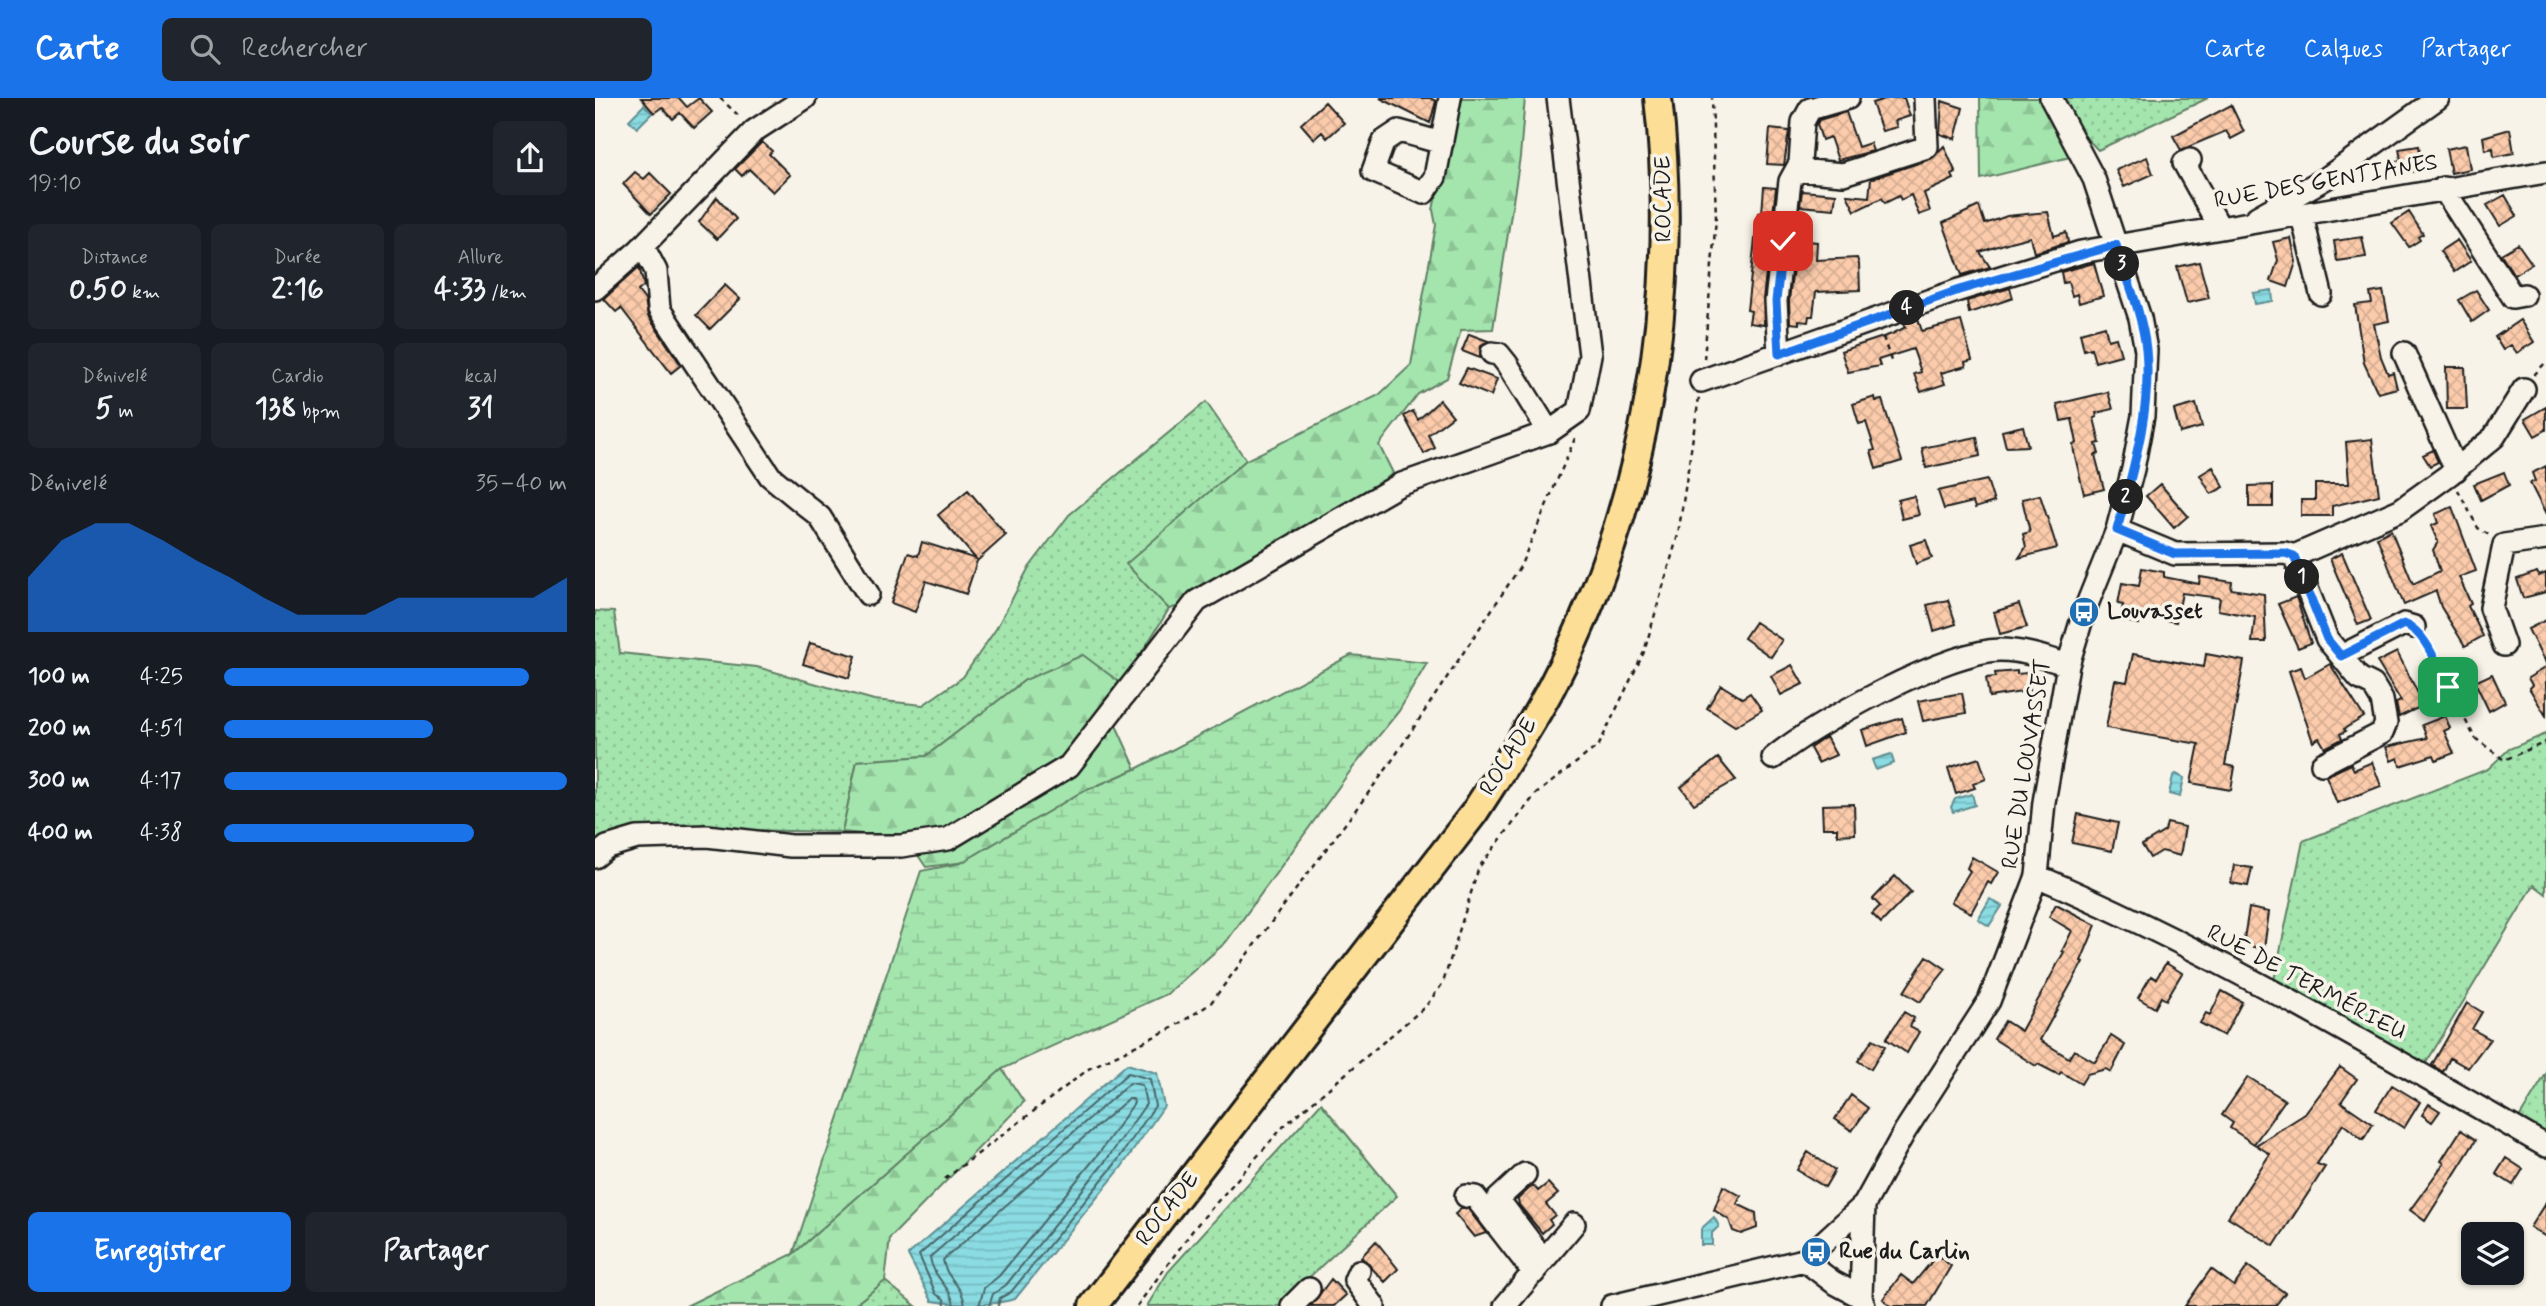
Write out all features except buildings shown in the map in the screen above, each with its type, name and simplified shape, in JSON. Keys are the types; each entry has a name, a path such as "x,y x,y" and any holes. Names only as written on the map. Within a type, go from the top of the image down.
{"main road":[{"name":"ROCADE","path":"1093,1306 1474,813 1523,737 1579,629 1624,508 1651,387 1665,259 1665,191 1658,98"}],"street":[{"path":"595,289 643,246 754,131 805,98"},
{"path":"1441,143 1450,98"},
{"path":"595,857 607,847 637,838 707,836 791,846 901,846 948,839 1069,766 1197,601 1399,485 1549,432 1579,411 1590,355 1558,98"},
{"path":"1779,354 1776,301 1790,181 1797,170 1805,114 1810,109 1848,98"},
{"path":"1797,170 1843,174 1927,147 1925,98"},
{"name":"RUE DU LOUVASSET","path":"1863,1302 1864,1205 1905,1130 1989,1001 2037,876 2044,802 2068,666 2084,612 2117,530 2133,469 2146,384 2146,350 2140,318 2094,179 2051,98"},
{"path":"2243,225 2328,177 2438,98"},
{"path":"2190,160 2184,163 2220,228"},
{"name":"RUE DES GENTIANES","path":"1701,381 1983,282 2116,245 2302,216 2443,188 2546,172"},
{"path":"2443,188 2513,297 2524,295"},
{"path":"2302,216 2321,294"},
{"path":"643,246 656,271 659,309 770,476 820,517 867,594"},
{"path":"2404,352 2453,472"},
{"path":"1492,353 1499,354 1507,364 1549,432"},
{"path":"2117,530 2175,554 2285,553 2294,556 2400,510 2453,472 2494,437 2524,389"},
{"path":"2504,645 2491,608 2504,545 2546,539"},
{"path":"2294,556 2327,639 2359,678 2373,685 2382,700 2386,723 2382,733 2322,764"},
{"path":"2341,656 2404,624 2414,627"},
{"path":"1773,758 1842,712 1967,654 2001,650 2031,653 2068,666"},
{"name":"RUE DE TERMÉRIEU","path":"2037,876 2074,890 2287,1000 2546,1146"},
{"path":"1525,1174 1498,1199 1539,1266"},
{"path":"1466,1196 1475,1197 1539,1266"},
{"path":"1612,1306 1804,1260 1864,1205"},
{"path":"1505,1306 1574,1224"},
{"path":"1804,1260 1863,1302"},
{"path":"1359,1271 1355,1280 1374,1306"},
{"path":"1292,1306 1310,1289"}],"path":[{"path":"720,98 754,131"},
{"path":"1877,318 1892,364"},
{"path":"945,1179 1090,1068 1172,1028 1210,1004 1387,768 1520,567 1575,439"},
{"path":"2453,472 2478,528 2504,545"},
{"path":"2414,627 2475,738 2504,760 2546,742"}],"green space":[{"path":"1456,98 1525,98 1520,157 1493,329 1461,330 1447,378 1418,394 1379,445 1399,485 1197,601 1169,609 1126,564 1246,460 1379,395 1411,365 1436,225 1433,210"},
{"path":"1980,98 2043,98 2070,157 1981,179"},
{"path":"2063,98 2208,98 2098,150 2076,127"},
{"path":"1206,402 1246,460 1127,564 1169,609 1122,684 1025,680 926,756 857,761 842,832 643,828 595,839 595,611 614,612 620,653 757,667 874,700 923,705 963,677 996,629 1028,569 1069,515"},
{"path":"1083,655 1122,684 1115,723 1136,769 1080,793 965,862 926,867 906,838 842,832 857,761 926,756 1025,680"},
{"path":"1351,655 1427,663 1399,711 1351,770 1226,942 1167,994 1002,1069 793,1254 921,871 961,863 1080,793 1136,769"},
{"path":"2546,734 2546,894 2534,885 2423,1068 2273,985 2303,841 2488,769 2509,749"},
{"path":"1002,1069 1024,1102 890,1238 885,1281 853,1306 686,1306 793,1254"},
{"path":"2546,1074 2546,1140 2517,1121"},
{"path":"1321,1103 1397,1196 1278,1306 1147,1306 1168,1272"},
{"path":"885,1281 916,1306 853,1306"}],"water":[{"path":"644,105 652,113 637,128 629,120"},
{"path":"2272,290 2273,301 2255,304 2253,293"},
{"path":"1891,754 1894,763 1876,770 1872,760"},
{"path":"2176,774 2184,778 2180,797 2169,794 2173,776"},
{"path":"1972,794 1975,805 1953,812 1951,807 1955,799"},
{"path":"1990,899 2002,906 1989,926 1978,919"},
{"path":"1127,1064 1157,1073 1164,1106 1121,1168 1015,1299 974,1304 932,1301 908,1255"},
{"path":"1714,1217 1719,1226 1712,1233 1712,1245 1701,1245 1701,1229"}],"place":[{"name":"Louvasset","path":"2084,612"},
{"name":"Rue du Carlin","path":"1816,1252"}],"route":[{"path":"1783,241 1776,301 1779,354 1959,290 2081,252 2116,245 2140,318 2146,350 2143,416 2117,530 2175,554 2285,553 2294,556 2327,639 2341,656 2404,624 2414,627 2421,636 2448,687"}]}
